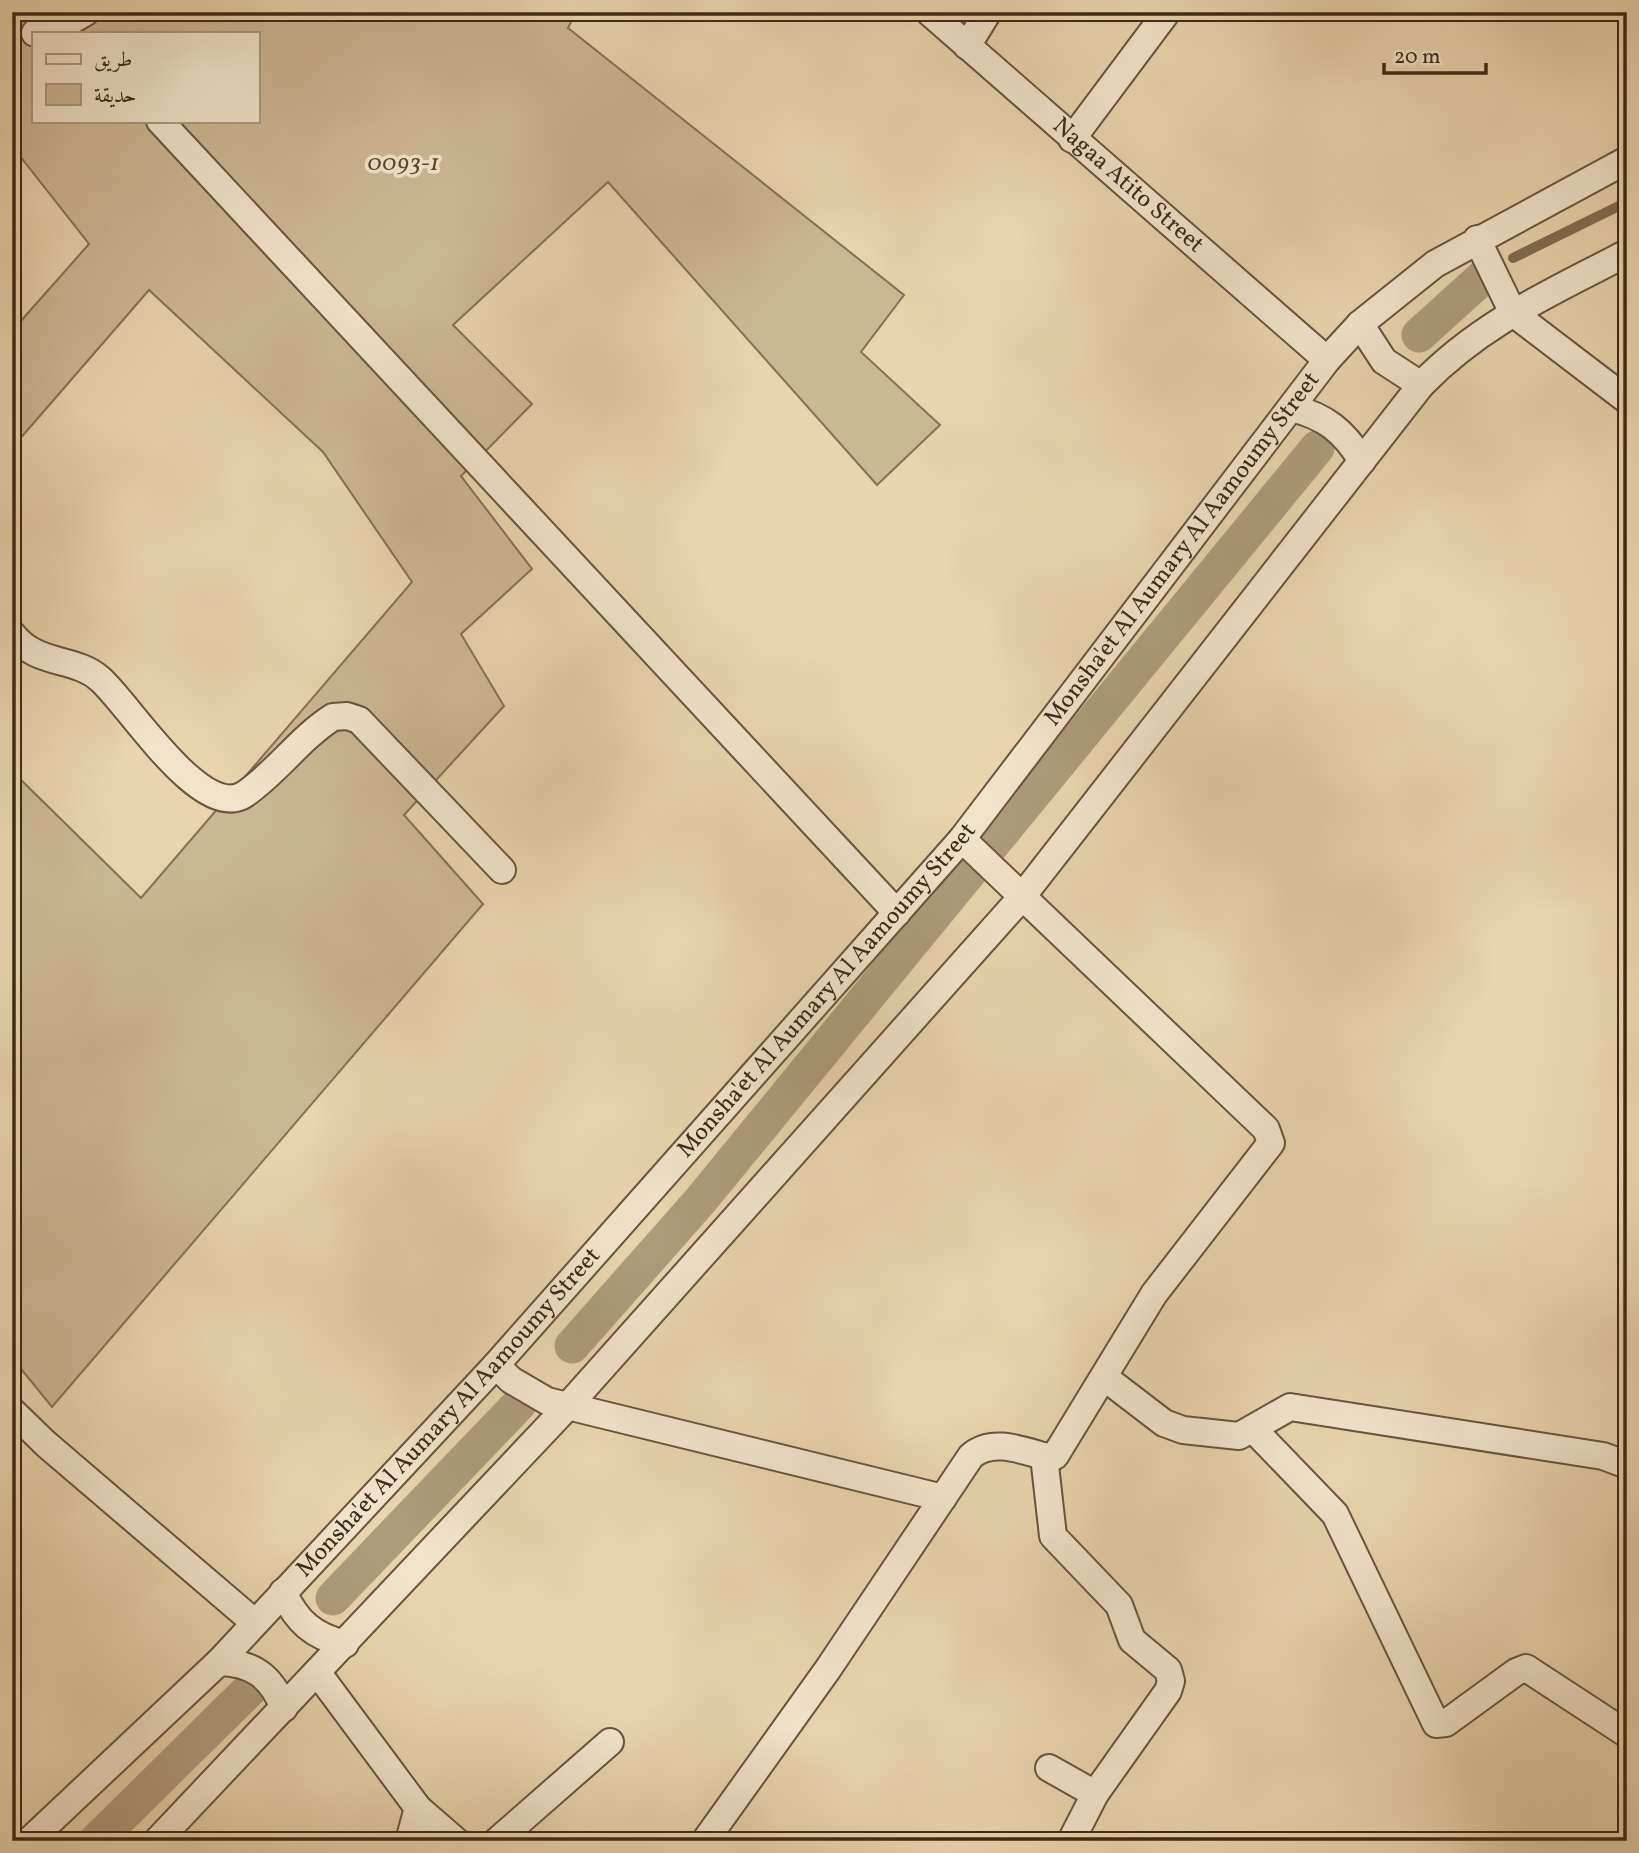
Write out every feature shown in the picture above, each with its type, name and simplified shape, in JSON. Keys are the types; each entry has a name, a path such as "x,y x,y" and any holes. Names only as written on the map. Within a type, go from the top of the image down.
{"street":[{"name":"Nagaa Atito Street","path":"929,12 1326,360"},
{"path":"967,46 988,12"},
{"path":"1072,139 1167,12"},
{"path":"42,32 77,23"},
{"path":"12,41 32,35"},
{"path":"161,122 897,913"},
{"name":"Monsha'et Al Aumary Al Aamoumy Street","path":"29,1841 219,1662 496,1365 962,839 1326,360 1360,324 1416,278 1476,239 1627,160"},
{"path":"1476,239 1513,313 1627,400"},
{"path":"157,1841 567,1406 1021,898 1421,385 1448,357 1479,333 1627,253"},
{"path":"1360,324 1384,361 1421,385"},
{"path":"1290,408 1313,413 1334,425 1350,441 1362,461"},
{"path":"12,634 19,643 44,659 69,664 99,677 179,769 205,791 219,798 243,795 333,718 347,716 359,720 502,870"},
{"path":"705,1841 979,1450 998,1445 1050,1458 1058,1451 1154,1294 1268,1149 1270,1135 962,839"},
{"path":"496,1365 528,1392 567,1406 943,1498"},
{"path":"1104,1377 1170,1427 1239,1436 1254,1430 1278,1411 1290,1406 1603,1456 1627,1465"},
{"path":"12,1411 46,1444 254,1622"},
{"path":"1254,1430 1335,1514 1436,1724 1446,1723 1516,1672 1526,1668 1627,1734"},
{"path":"1044,1456 1053,1536 1119,1605 1132,1640 1168,1670 1171,1681 1168,1691 1095,1794 1072,1841"},
{"path":"282,1592 292,1612 306,1628 325,1639 345,1644"},
{"path":"219,1662 240,1663 261,1672 276,1688 284,1708"},
{"path":"317,1672 418,1808 456,1841"},
{"path":"497,1841 610,1742"},
{"path":"1049,1768 1095,1794"},
{"path":"409,1841 418,1808"}],"green space":[{"name":"0093-1","path":"12,12 576,12 568,28 904,295 861,352 940,425 877,485 608,182 453,325 532,404 461,476 532,569 461,634 504,706 404,815 483,904 52,1407 12,1358 12,771 141,898 412,582 323,452 149,290 12,448 12,331 89,244 12,146"}],"waterway":[{"path":"1513,258 1627,202"},
{"path":"1419,335 1482,278"},
{"path":"572,1346 700,1201 1317,448"},
{"path":"333,1598 519,1404"},
{"path":"96,1841 250,1689"}]}
